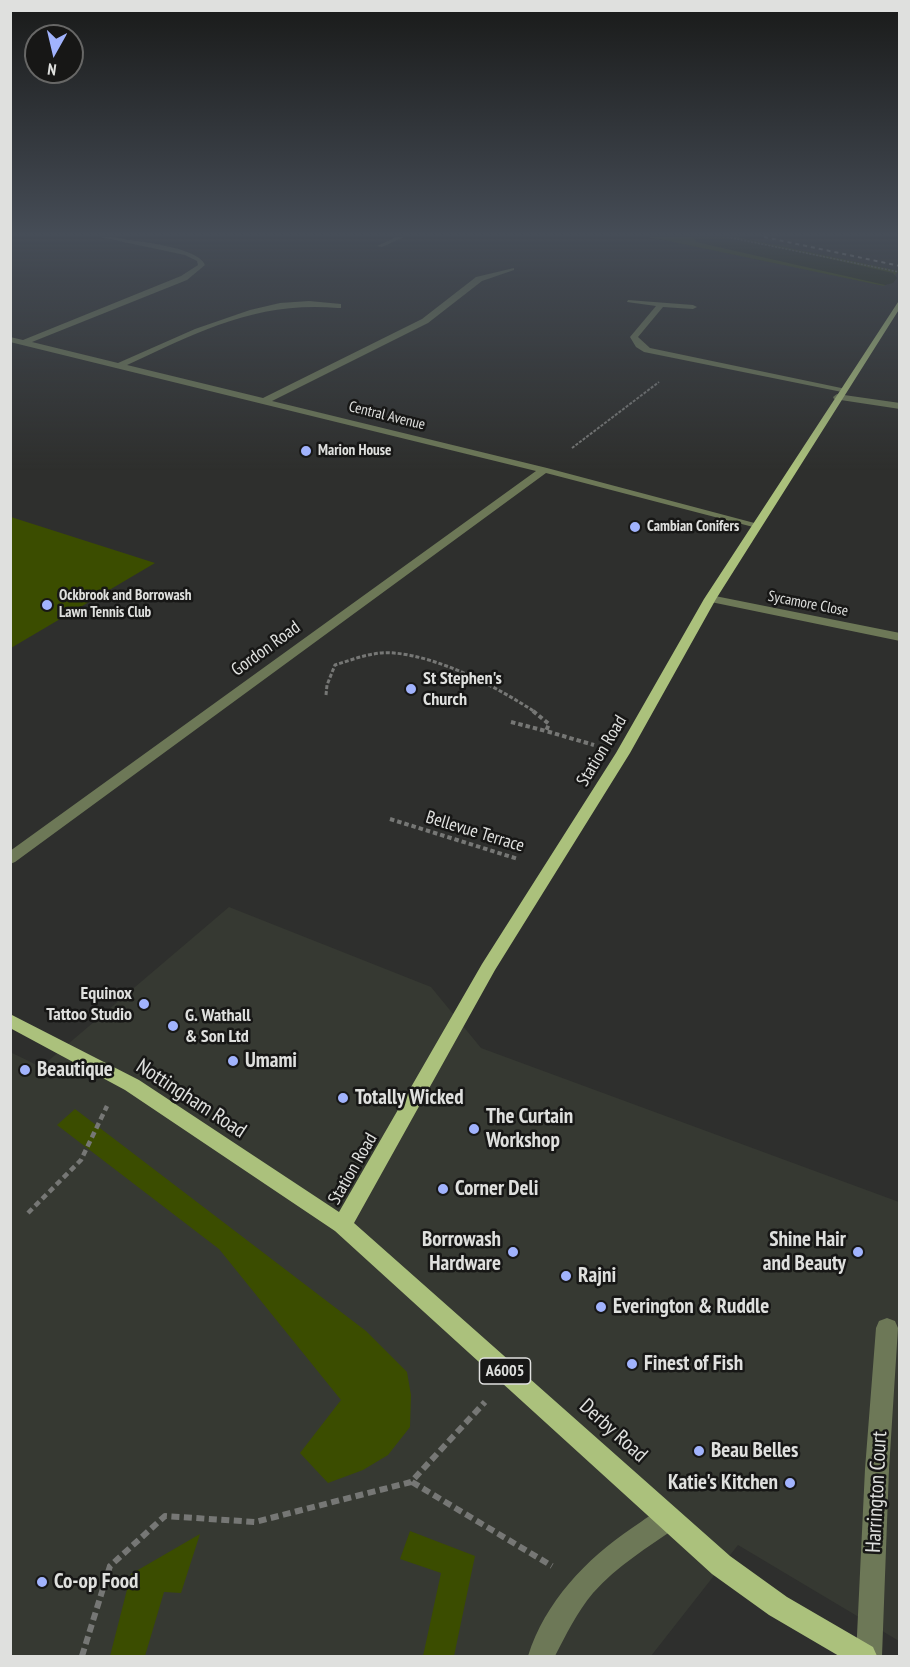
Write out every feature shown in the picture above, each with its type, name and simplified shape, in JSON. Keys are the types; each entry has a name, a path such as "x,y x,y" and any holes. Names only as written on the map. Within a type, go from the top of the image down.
{"main road":[{"name":"Station Road","path":"342,1225 488,969 623,753 710,599 891,315"},
{"name":"Nottingham Road","path":"10,1020 120,1078 342,1225"},
{"name":"Derby Road","path":"342,1225 721,1564 778,1606 864,1656"}],"street":[{"path":"24,342 92,315"},
{"path":"118,366 237,315"},
{"path":"264,401 425,321 432,315"},
{"path":"653,315 634,337 639,345 647,350 900,406"},
{"name":"Central Avenue","path":"10,339 544,470 757,525"},
{"name":"Gordon Road","path":"10,859 544,470"},
{"name":"Sycamore Close","path":"710,599 900,637"},
{"name":"Harrington Court","path":"869,1656 887,1328"},
{"path":"541,1656 559,1622 583,1585 608,1561 668,1518"}],"path":[{"path":"544,470 662,379"},
{"path":"326,695 327,685 335,665 350,660 397,653 439,665 478,680 541,714 549,724 546,731"},
{"path":"511,722 623,753"},
{"name":"Bellevue Terrace","path":"390,819 551,870"},
{"path":"28,1213 81,1160 120,1078"},
{"path":"82,1656 110,1566 165,1516 255,1522 411,1482 510,1374"},
{"path":"411,1482 583,1585"}],"shaded area":[{"path":"229,907 431,987 481,1048 899,1202 899,1641 738,1545 651,1656 11,1656 10,1052 41,1067"}],"green space":[{"name":"Ockbrook and Borrowash Lawn Tennis Club","path":"11,517 155,563 11,648"},
{"path":"75,1109 366,1331 407,1372 411,1395 410,1427 388,1455 363,1470 328,1483 300,1453 341,1400 219,1249 57,1125"},
{"path":"410,1531 475,1556 454,1656 423,1656 441,1573 400,1559"},
{"path":"200,1534 181,1593 164,1592 145,1656 110,1656 131,1574"}],"place":[{"name":"Marion House","path":"306,451"},
{"name":"Cambian Conifers","path":"635,527"},
{"name":"Ockbrook and Borrowash Lawn Tennis Club","path":"47,605"},
{"name":"St Stephen's Church","path":"411,689"},
{"name":"Equinox Tattoo Studio","path":"144,1004"},
{"name":"G. Wathall & Son Ltd","path":"173,1026"},
{"name":"Umami","path":"233,1061"},
{"name":"Beautique","path":"25,1070"},
{"name":"Totally Wicked","path":"343,1098"},
{"name":"The Curtain Workshop","path":"474,1129"},
{"name":"Corner Deli","path":"443,1189"},
{"name":"Borrowash Hardware","path":"513,1252"},
{"name":"Shine Hair and Beauty","path":"858,1252"},
{"name":"Rajni","path":"566,1276"},
{"name":"Everington & Ruddle","path":"601,1307"},
{"name":"Finest of Fish","path":"632,1364"},
{"name":"Beau Belles","path":"699,1451"},
{"name":"Katie's Kitchen","path":"790,1483"},
{"name":"Co-op Food","path":"42,1582"}]}
